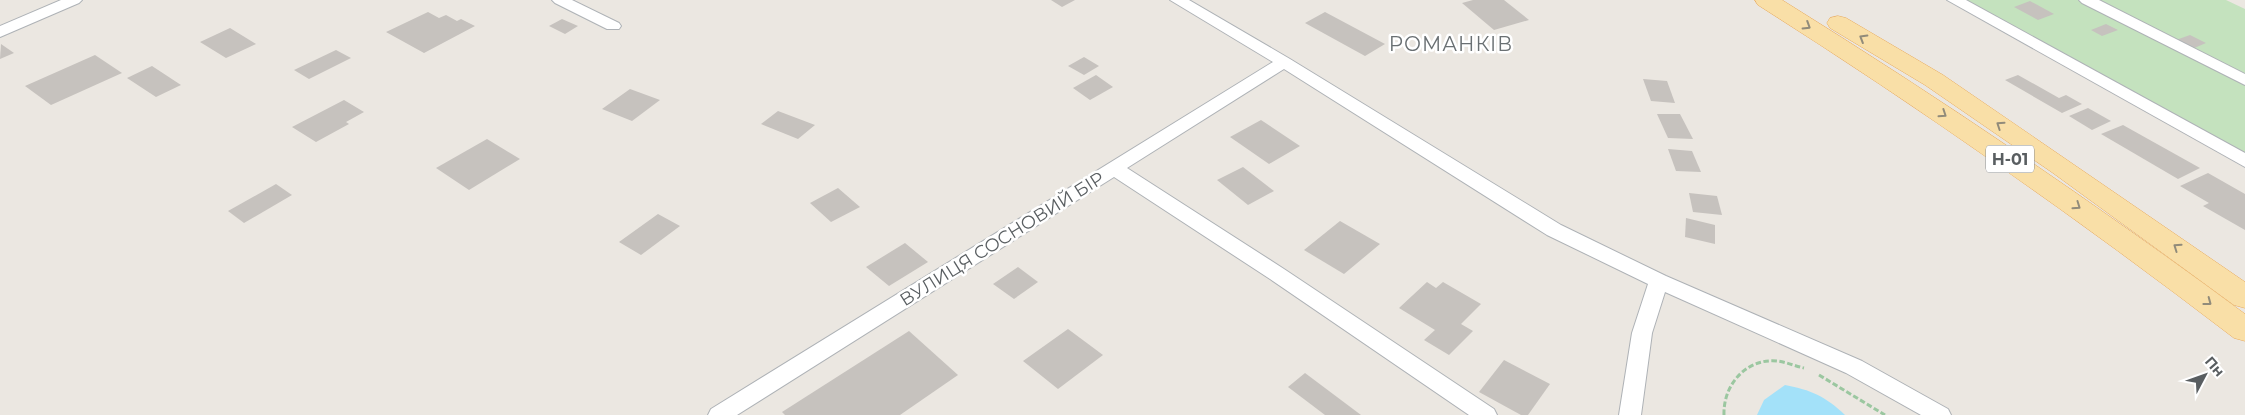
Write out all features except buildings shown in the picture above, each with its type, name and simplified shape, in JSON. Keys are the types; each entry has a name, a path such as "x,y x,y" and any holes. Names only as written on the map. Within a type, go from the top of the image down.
{"main road":[{"name":"Н-01","path":"1766,0 1848,50 2013,161 2157,263 2245,330"},
{"name":"Н-01","path":"1800,0 1934,80 2157,233 2245,297"}],"street":[{"path":"2,28 74,0"},
{"path":"560,0 613,26"},
{"path":"1178,0 1284,62 1554,230 1659,281 1854,367 1940,415"},
{"path":"1955,0 2245,161"},
{"path":"2087,0 2245,80"},
{"name":"ВУЛИЦЯ СОСНОВИЙ БІР","path":"719,415 1284,62"},
{"path":"1115,168 1277,274 1486,415"},
{"path":"1630,415 1642,333 1659,281"}],"path":[{"path":"1724,415 1729,386 1747,366 1773,360 1810,369"},
{"path":"1818,374 1885,415"}],"green space":[{"path":"1953,0 2226,0 2245,9 2245,161"}],"water":[{"path":"1785,385 1803,389 1817,395 1831,403 1845,415 1757,415 1764,400"}],"district":[{"name":"РОМАНКІВ","path":"1451,44"}]}
